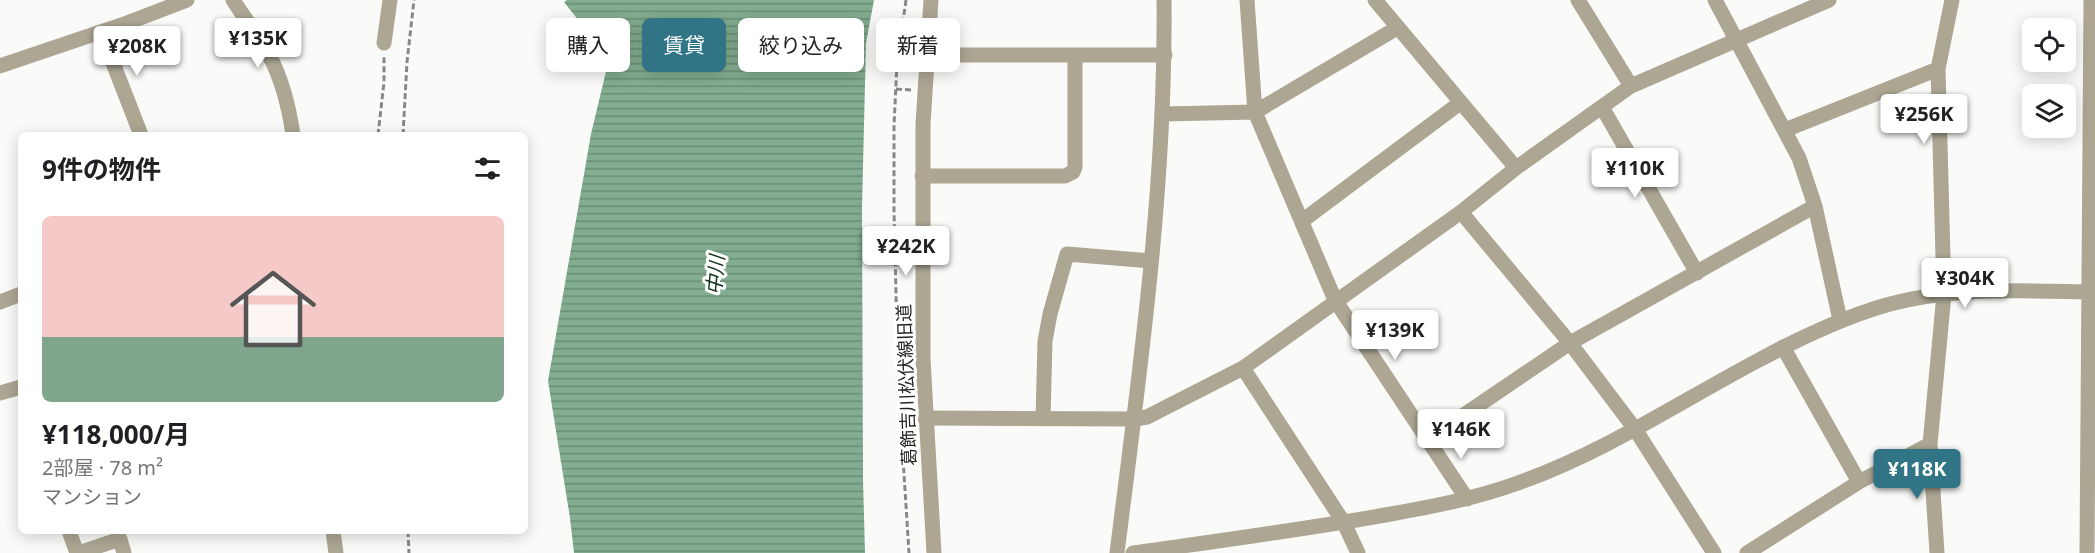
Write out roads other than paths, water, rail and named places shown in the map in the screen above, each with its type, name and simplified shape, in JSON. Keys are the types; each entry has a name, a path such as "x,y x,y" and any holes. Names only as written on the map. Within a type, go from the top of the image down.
{"street":[{"path":"0,66 187,0"},
{"path":"233,0 268,53 278,74 288,102 293,132"},
{"path":"384,43 390,0"},
{"name":"葛飾吉川松伏線旧道","path":"930,18 931,0"},
{"path":"1117,553 1134,419 1161,157 1165,56 1164,0"},
{"path":"1247,0 1255,112 1335,300 1467,499"},
{"path":"1375,0 1516,168"},
{"path":"1578,0 1631,86"},
{"path":"1715,0 1799,158 1815,206 1840,320"},
{"path":"925,418 1134,419 1148,417 1243,368 1461,212 1516,168 1631,86 1829,0"},
{"path":"1936,553 1930,444 1944,294 1938,69 1952,0"},
{"path":"2087,553 2092,292 2091,0"},
{"path":"1163,114 1255,112 1397,28"},
{"path":"101,32 140,132"},
{"path":"960,55 1165,56"},
{"path":"922,176 1065,176 1073,172 1075,56"},
{"path":"1785,130 1938,69"},
{"name":"葛飾吉川松伏線旧道","path":"926,72 922,176 922,358 934,553"},
{"path":"1302,221 1460,103"},
{"path":"1602,107 1697,273"},
{"path":"1427,440 1570,343 1815,206"},
{"path":"1461,212 1570,343 1635,429 1714,553"},
{"path":"1042,419 1045,341 1067,254 1151,261"},
{"path":"1133,553 1344,523 1467,499 1518,483 1560,467 1635,429 1783,347 1840,320 1884,305 1944,294 2092,292"},
{"path":"0,302 18,295"},
{"path":"1783,347 1859,482"},
{"path":"1243,368 1344,523 1358,553"},
{"path":"0,393 18,388"},
{"path":"1747,553 1859,482 1930,444"},
{"path":"70,534 77,553 114,535 120,539 124,553"},
{"path":"333,534 336,553"}],"water":[{"name":"中川","path":"567,0 874,0 866,43 862,207 865,553 574,553 548,381 591,134 606,72 630,72 630,18 577,18 564,2"}]}
